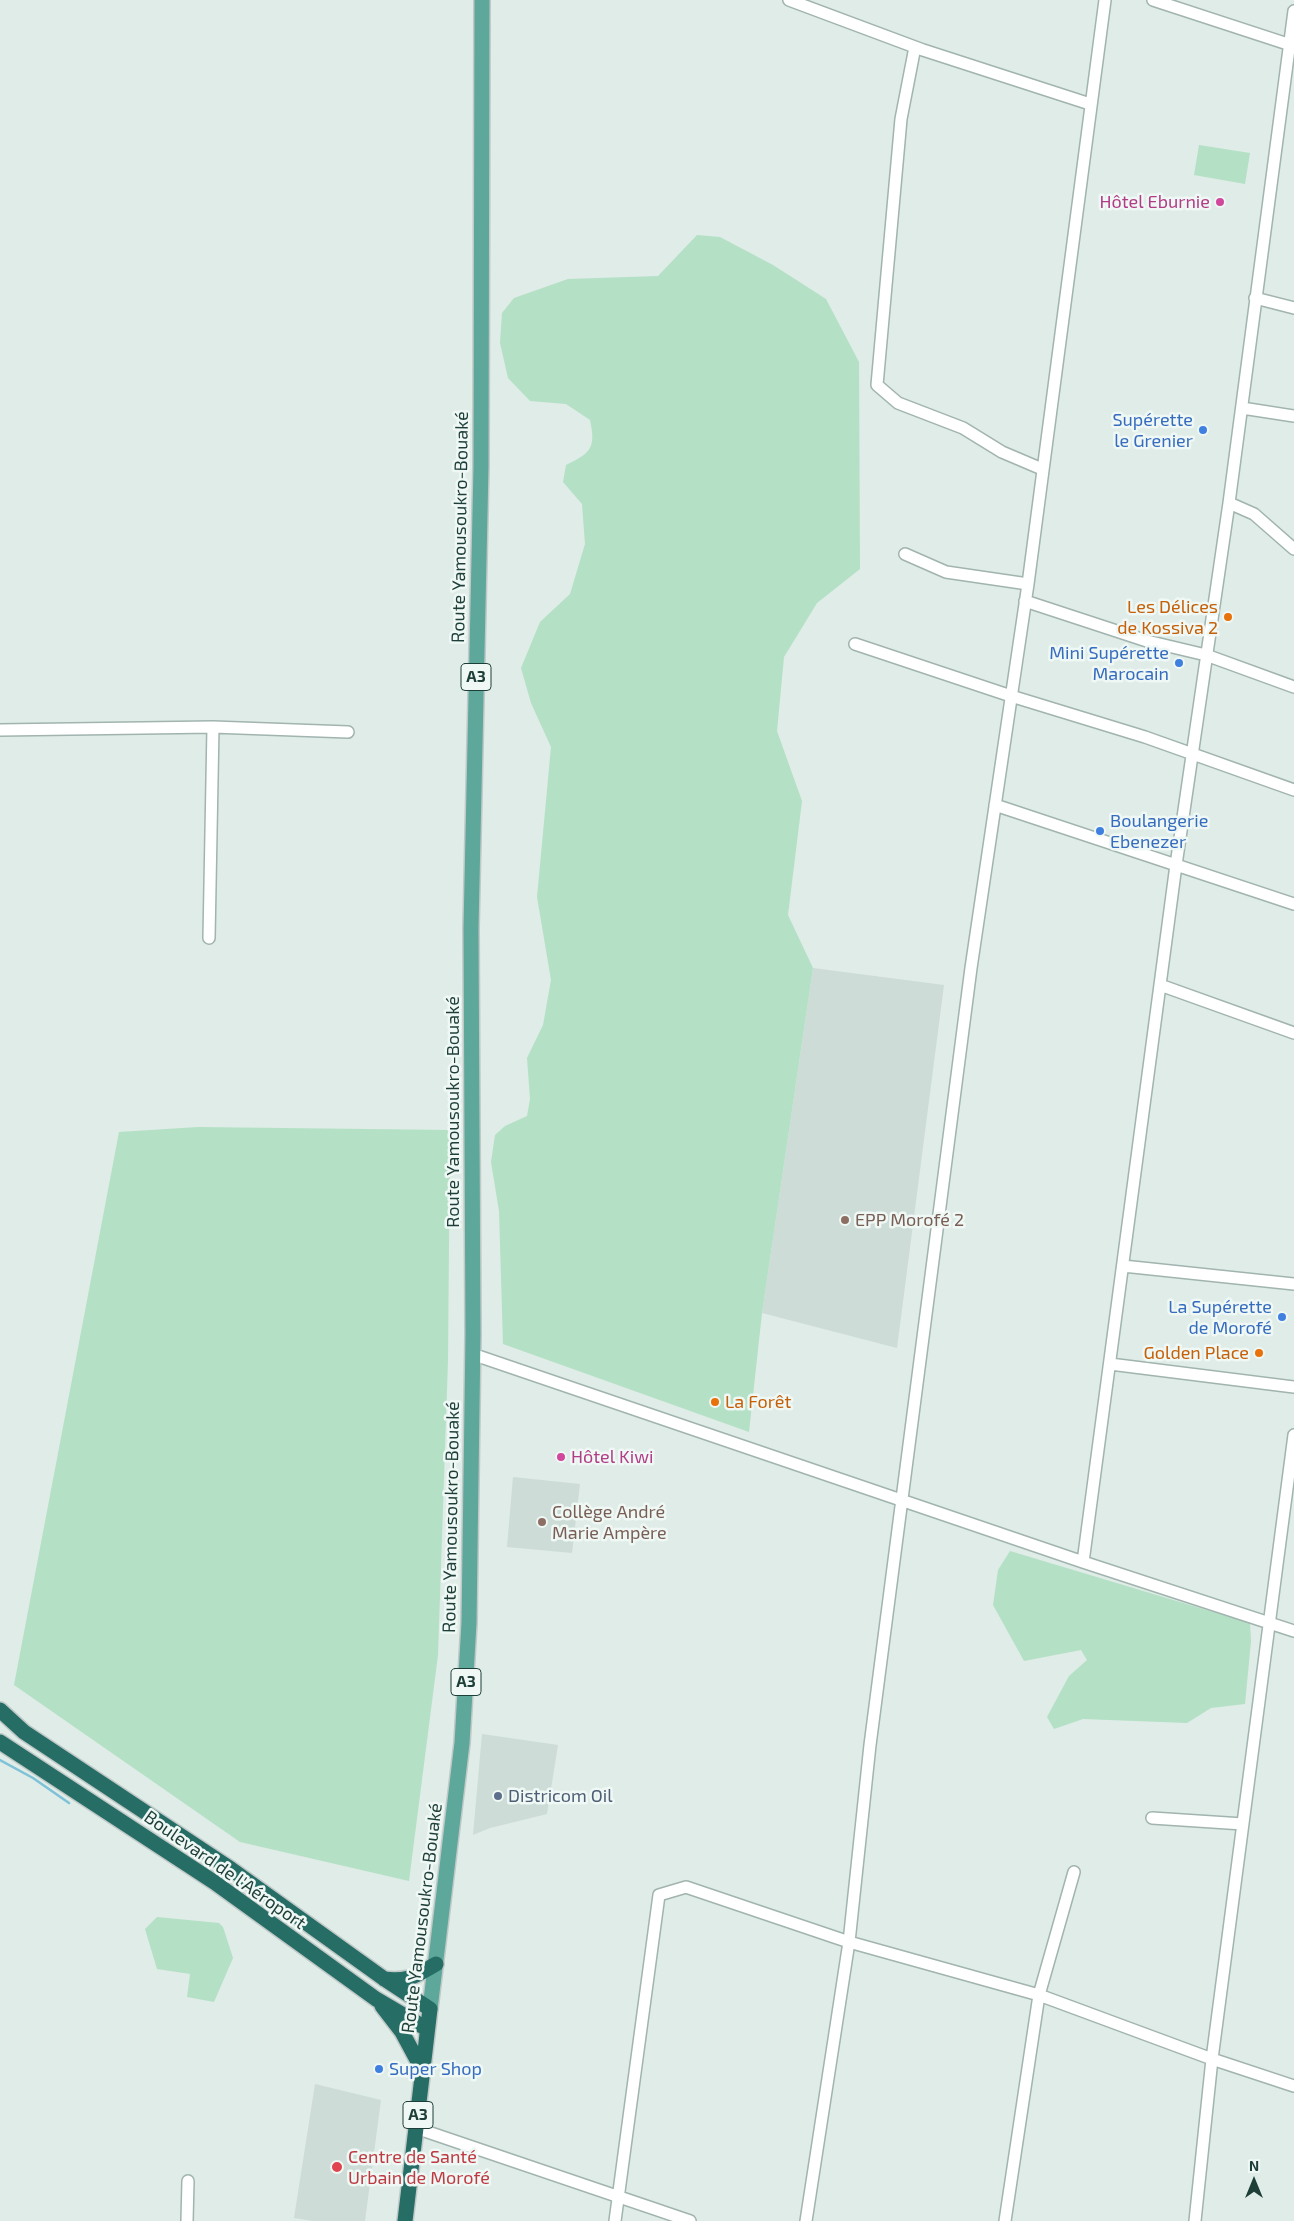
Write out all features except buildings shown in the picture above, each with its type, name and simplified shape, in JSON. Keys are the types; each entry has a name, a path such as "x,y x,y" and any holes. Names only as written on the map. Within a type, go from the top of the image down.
{"highway":[{"name":"Boulevard de l'Aéroport","path":"0,1710 24,1732 231,1869 383,1978 430,2009"},
{"name":"Boulevard de l'Aéroport","path":"0,1742 214,1882 376,1999 427,2029"},
{"path":"383,1978 400,1981 436,1964"},
{"path":"376,1999 402,2032 422,2071"},
{"name":"Route Yamousoukro-Bouaké","path":"405,2221 430,2009"}],"main road":[{"name":"Route Yamousoukro-Bouaké","path":"430,2009 452,1844 463,1724 469,1613 472,1354 471,928 481,467 482,0"}],"street":[{"path":"789,0 916,48 1090,104"},
{"path":"806,2221 849,1942 870,1745 971,968 1028,584 1104,0"},
{"path":"1153,0 1291,46"},
{"path":"1083,1562 1176,866 1242,408 1255,298 1291,46 1294,11"},
{"path":"916,48 901,119 877,385 898,403 963,428 1002,452 1042,469"},
{"path":"1255,298 1294,308"},
{"path":"1242,408 1294,416"},
{"path":"1229,503 1254,514 1294,549"},
{"path":"905,554 946,572 1028,584"},
{"path":"1025,600 1147,641 1206,655 1294,687"},
{"path":"855,644 1011,696 1145,737 1294,790"},
{"path":"0,730 213,727 348,732"},
{"path":"209,938 213,727"},
{"path":"995,806 1294,904"},
{"path":"1160,985 1294,1033"},
{"path":"1122,1266 1294,1284"},
{"path":"472,1354 1083,1562 1294,1631"},
{"path":"1110,1364 1294,1387"},
{"path":"1195,2221 1212,2059 1294,1435"},
{"path":"1152,1818 1243,1824"},
{"path":"1005,2221 1039,1995 1074,1872"},
{"path":"615,2221 659,1895 686,1887 849,1942 1039,1995 1212,2059 1294,2086"},
{"path":"416,2128 690,2221"},
{"path":"187,2221 188,2180"}],"shaded area":[{"name":"EPP Morofé 2","path":"813,968 944,985 897,1348 762,1313"},
{"name":"Collège André Marie Ampère","path":"513,1477 580,1484 572,1553 507,1547"},
{"path":"482,1734 558,1745 547,1814 490,1828 473,1835"},
{"name":"Centre de Santé Urbain de Morofé","path":"315,2084 381,2100 365,2221 313,2221 294,2218"}],"green space":[{"path":"1199,145 1250,153 1245,184 1194,175"},
{"path":"697,235 720,237 773,265 826,299 859,362 860,569 817,603 784,657 777,731 802,801 788,915 813,968 762,1313 749,1432 503,1344 499,1211 491,1162 495,1135 505,1126 527,1116 530,1099 527,1058 543,1025 551,980 537,897 551,747 531,703 521,668 540,622 570,594 585,544 582,504 563,482 566,465 586,453 592,443 590,420 566,404 530,401 508,378 500,343 502,313 514,298 568,279 658,276"},
{"path":"198,1127 450,1130 448,1360 438,1655 409,1881 240,1842 14,1685 119,1132"},
{"path":"1010,1551 1250,1623 1251,1641 1245,1704 1211,1708 1187,1723 1083,1719 1054,1729 1047,1717 1069,1676 1087,1660 1081,1650 1024,1661 993,1605 998,1570"},
{"path":"157,1917 219,1923 223,1927 233,1958 214,2002 187,1997 190,1974 157,1969 145,1929"}],"waterway":[{"path":"0,1760 33,1778 69,1803"}],"place":[{"name":"Hôtel Eburnie","path":"1220,202"},
{"name":"Supérette le Grenier","path":"1203,430"},
{"name":"Les Délices de Kossiva 2","path":"1228,617"},
{"name":"Mini Supérette Marocain","path":"1179,663"},
{"name":"Boulangerie Ebenezer","path":"1100,831"},
{"name":"EPP Morofé 2","path":"845,1220"},
{"name":"La Supérette de Morofé","path":"1282,1317"},
{"name":"Golden Place","path":"1259,1353"},
{"name":"La Forêt","path":"715,1402"},
{"name":"Hôtel Kiwi","path":"561,1457"},
{"name":"Collège André Marie Ampère","path":"542,1522"},
{"name":"Districom Oil","path":"498,1796"},
{"name":"Super Shop","path":"379,2069"},
{"name":"Centre de Santé Urbain de Morofé","path":"337,2167"}]}
